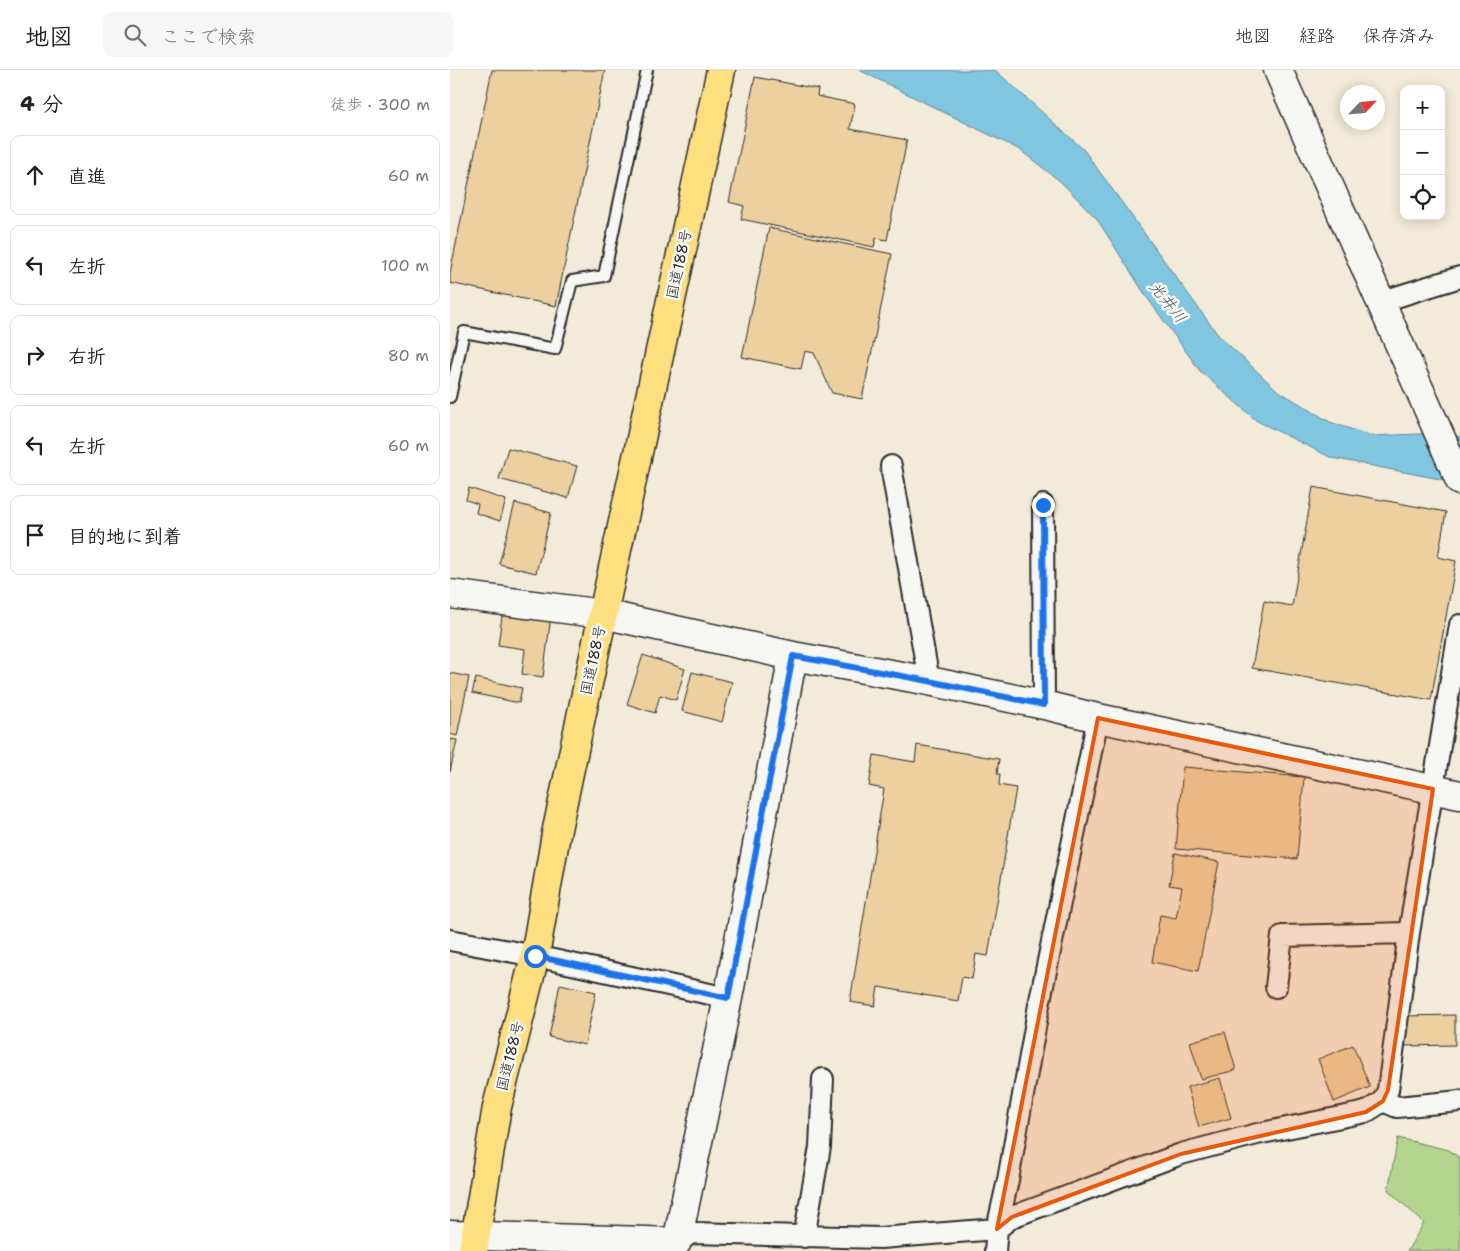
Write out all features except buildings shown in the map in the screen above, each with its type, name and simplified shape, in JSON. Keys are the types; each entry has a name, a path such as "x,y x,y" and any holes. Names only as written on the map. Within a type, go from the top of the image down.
{"highway":[{"name":"国道188号","path":"466,1241 535,956 556,834 722,70"}],"street":[{"path":"1278,70 1460,481"},
{"path":"1380,302 1460,277"},
{"path":"891,466 929,681"},
{"path":"1043,505 1044,705"},
{"path":"450,594 603,614 793,656 929,681 1044,705 1460,795"},
{"path":"466,1241 676,1246 692,1233 880,1238 997,1230 1012,1217 1181,1154 1257,1134 1366,1112 1382,1101 1388,1090 1409,933 1460,625"},
{"path":"676,1246 728,998 793,656"},
{"path":"995,1251 997,1230 1008,1180 1041,996 1098,718"},
{"path":"1276,987 1282,936 1409,933"},
{"path":"450,940 535,956 728,998"},
{"path":"804,1236 820,1147 823,1079"},
{"path":"1382,1101 1397,1107 1460,1101"}],"lane":[{"path":"450,397 464,332 555,349 572,281 604,276 647,70"}],"highlighted area":[{"path":"1098,718 1433,789 1388,1090 1383,1101 1366,1112 1181,1154 1012,1217 997,1229"}],"green space":[{"path":"1398,1138 1449,1150 1460,1158 1460,1251 1407,1251 1424,1223 1388,1190"}],"water":[{"name":"光井川","path":"859,70 995,70 1083,149 1218,335 1277,390 1330,422 1371,436 1442,433 1460,437 1460,483 1332,458 1257,421 1200,371 1146,296 1097,219 1061,182 1020,150"}],"route":[{"path":"535,956 728,998 793,656 929,681 1044,705 1043,505"}]}
